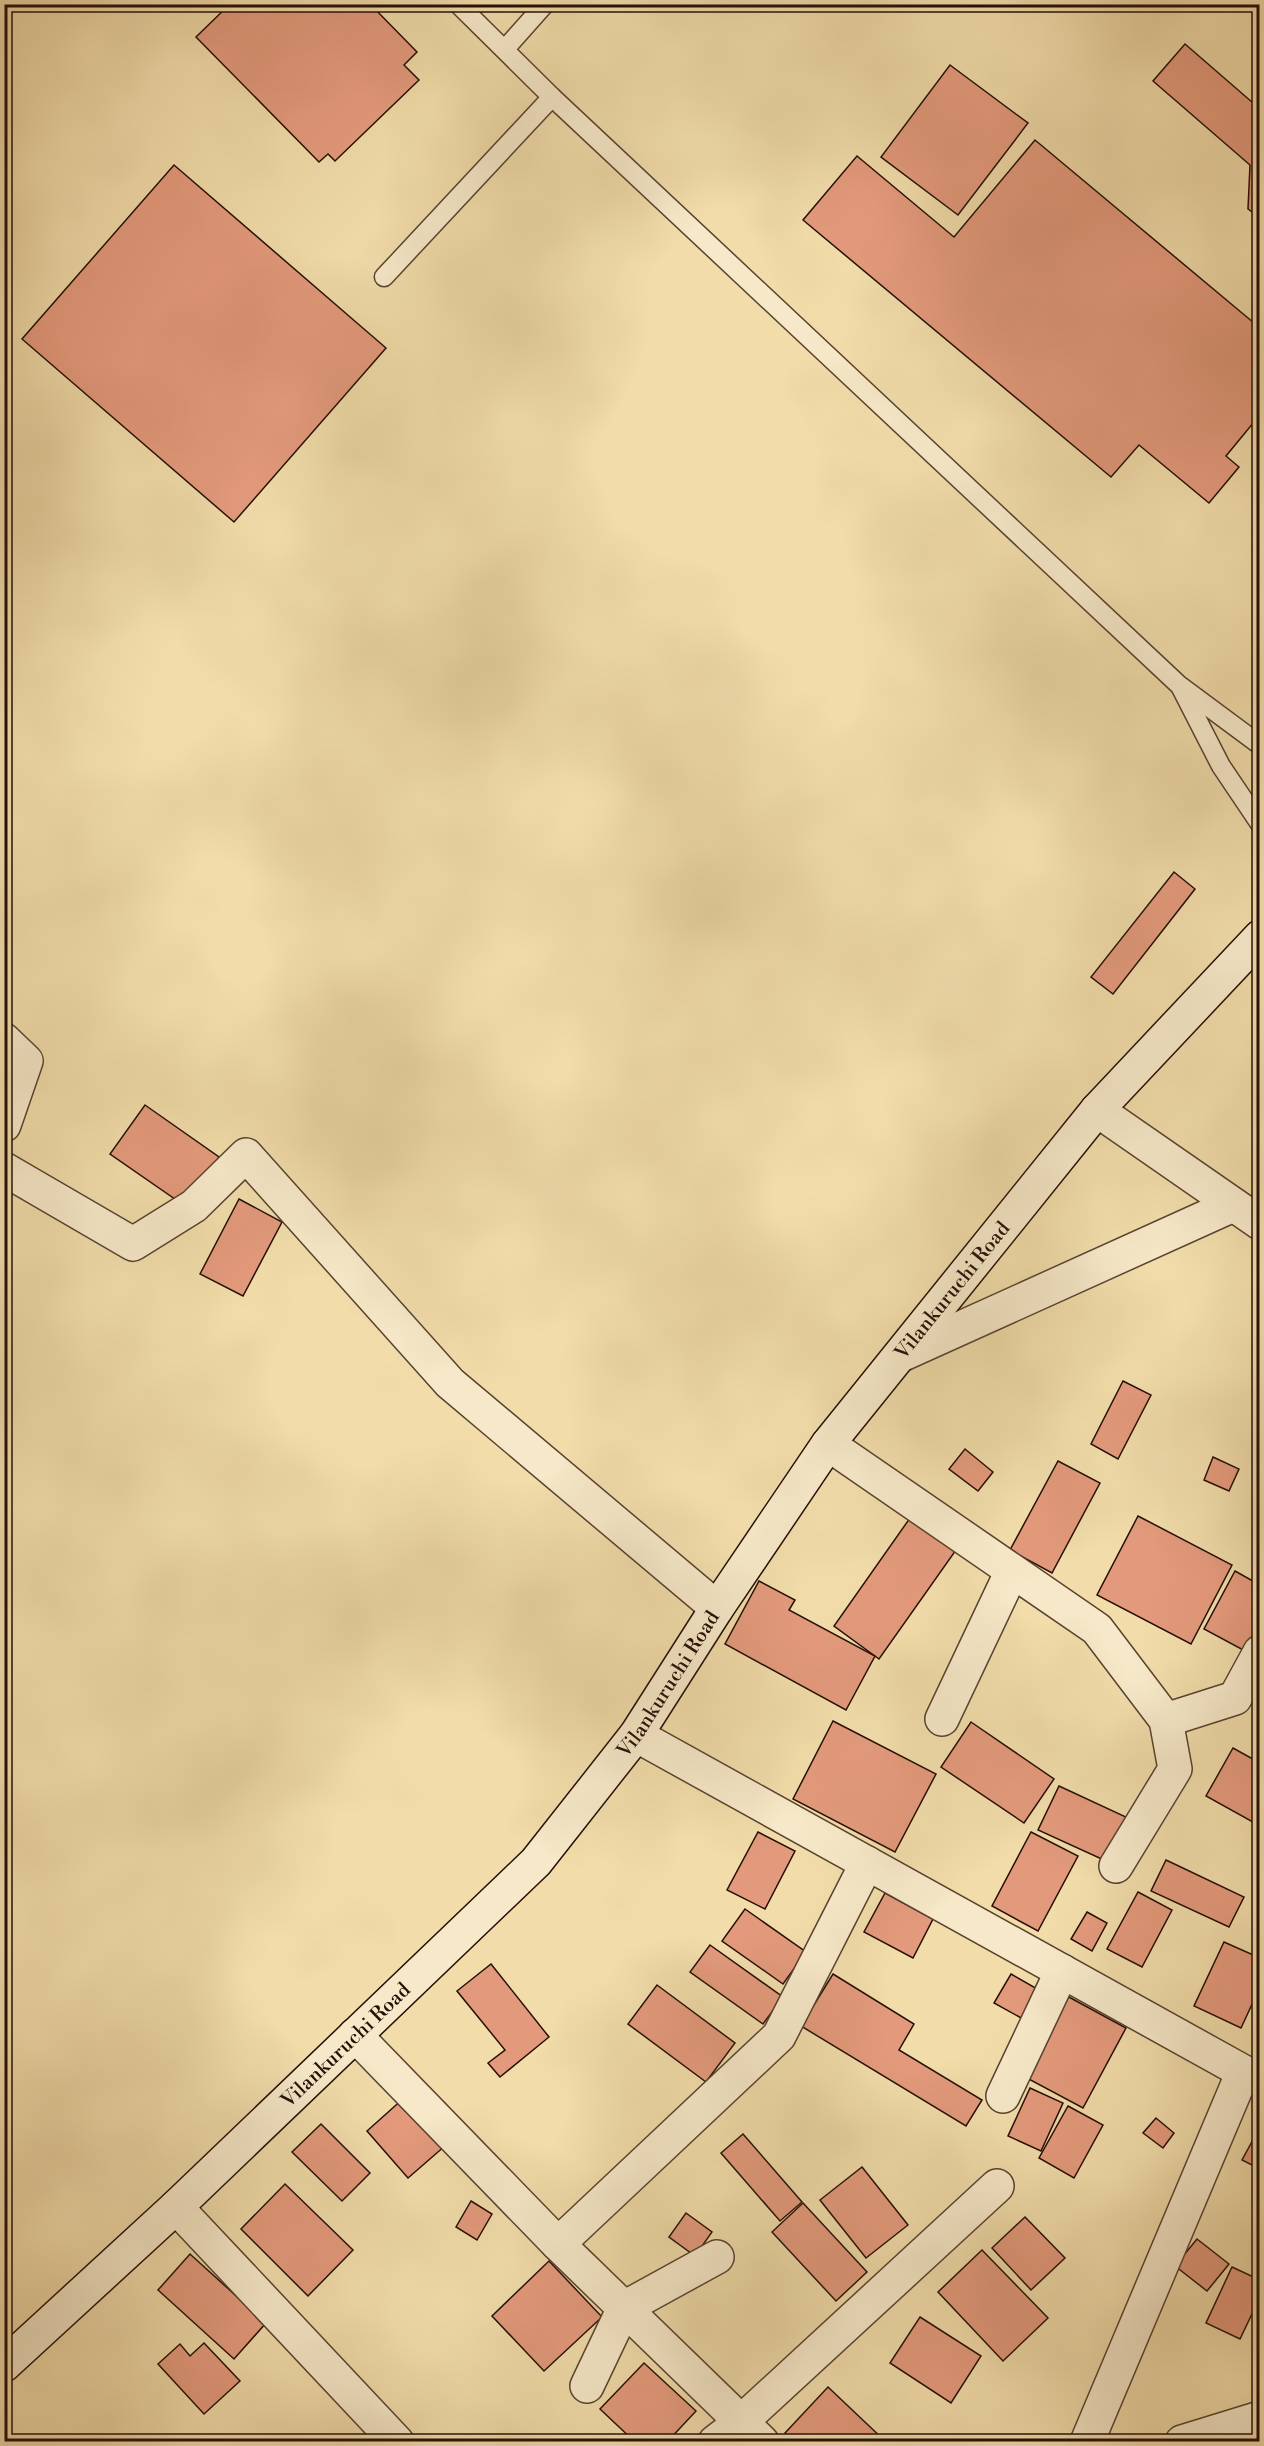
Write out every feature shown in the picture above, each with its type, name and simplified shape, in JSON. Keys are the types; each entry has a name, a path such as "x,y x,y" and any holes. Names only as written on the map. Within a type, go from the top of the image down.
{"street":[{"name":"Vilankuruchi Road","path":"4,2365 176,2207 536,1863 636,1735 717,1608 828,1444 1097,1110 1259,941"},
{"path":"4,1040 26,1061 4,1125"},
{"path":"1097,1110 1260,1223"},
{"path":"4,1169 133,1244 194,1206 246,1155 450,1383 717,1608"},
{"path":"901,1355 1233,1205"},
{"path":"828,1444 1097,1629 1166,1720 1175,1769 1116,1866"},
{"path":"942,1719 1012,1571"},
{"path":"1166,1720 1235,1698 1260,1652"},
{"path":"636,1735 1251,2077 1087,2442"},
{"path":"558,2244 779,2036 867,1863"},
{"path":"1003,2096 1062,1971"},
{"path":"355,2035 558,2244 752,2432"},
{"path":"715,2442 752,2432 997,2186"},
{"path":"176,2207 396,2442"},
{"path":"587,2386 624,2308 717,2257"},
{"path":"1182,2442 1260,2418"}],"lane":[{"path":"458,4 552,97 1179,685 1260,745"},
{"path":"506,49 545,4"},
{"path":"384,278 552,97"},
{"path":"1179,685 1221,766 1260,824"}],"building":[{"path":"230,4 370,4 417,52 404,65 419,80 335,161 328,154 319,162 196,37"},
{"path":"1185,44 1260,109 1260,218 1248,209 1250,165 1153,81"},
{"path":"950,65 1028,123 958,215 881,157"},
{"path":"1035,140 1260,328 1260,426 1254,422 1226,456 1239,467 1209,503 1139,445 1111,477 803,220 857,156 954,237"},
{"path":"174,165 386,348 234,522 22,339"},
{"path":"1174,872 1195,889 1113,994 1091,977"},
{"path":"145,1105 219,1157 185,1206 110,1154"},
{"path":"239,1199 282,1222 243,1296 200,1274"},
{"path":"1123,1381 1151,1395 1118,1459 1091,1444"},
{"path":"965,1449 993,1472 978,1491 949,1469"},
{"path":"1213,1457 1239,1469 1229,1491 1204,1480"},
{"path":"1058,1461 1100,1483 1052,1573 1010,1550"},
{"path":"1138,1516 1232,1565 1191,1644 1097,1595"},
{"path":"910,1518 956,1550 879,1659 834,1626"},
{"path":"1235,1571 1260,1585 1260,1623 1245,1651 1204,1629"},
{"path":"759,1581 795,1600 789,1610 875,1656 846,1710 725,1644"},
{"path":"833,1721 936,1774 895,1852 793,1799"},
{"path":"971,1722 1054,1779 1024,1823 941,1767"},
{"path":"1233,1748 1260,1763 1260,1826 1206,1796"},
{"path":"1059,1786 1126,1817 1106,1861 1038,1830"},
{"path":"758,1832 795,1851 765,1909 727,1890"},
{"path":"1031,1832 1078,1856 1038,1931 992,1906"},
{"path":"1166,1860 1244,1897 1229,1927 1151,1891"},
{"path":"1138,1892 1172,1910 1142,1967 1107,1949"},
{"path":"885,1893 933,1919 913,1958 864,1932"},
{"path":"745,1909 806,1952 783,1984 722,1941"},
{"path":"1087,1912 1107,1923 1092,1951 1071,1939"},
{"path":"1224,1942 1260,1958 1260,1987 1241,2028 1194,2006"},
{"path":"710,1945 783,1997 763,2024 690,1972"},
{"path":"491,1964 549,2037 500,2077 488,2063 505,2050 457,1991"},
{"path":"833,1974 914,2024 899,2050 982,2100 966,2126 801,2026"},
{"path":"1011,1974 1039,1990 1023,2019 994,2003"},
{"path":"657,1985 735,2043 706,2082 628,2024"},
{"path":"1067,1996 1126,2028 1083,2108 1023,2076"},
{"path":"1030,2088 1063,2103 1041,2151 1008,2136"},
{"path":"405,2097 446,2145 408,2178 367,2131"},
{"path":"1068,2106 1103,2125 1074,2178 1039,2158"},
{"path":"1156,2118 1174,2133 1163,2148 1143,2133"},
{"path":"321,2124 370,2173 342,2201 292,2152"},
{"path":"1260,2127 1260,2169 1242,2160"},
{"path":"743,2134 802,2202 780,2221 721,2153"},
{"path":"862,2167 908,2225 866,2258 820,2200"},
{"path":"285,2184 353,2250 308,2296 241,2229"},
{"path":"471,2201 492,2214 477,2240 456,2227"},
{"path":"803,2203 867,2272 836,2301 772,2232"},
{"path":"686,2213 712,2232 695,2256 669,2237"},
{"path":"1025,2217 1065,2258 1031,2290 992,2248"},
{"path":"1197,2239 1229,2264 1207,2291 1175,2266"},
{"path":"982,2250 1048,2318 1003,2361 938,2292"},
{"path":"190,2254 266,2323 234,2359 158,2290"},
{"path":"549,2261 602,2317 544,2371 492,2316"},
{"path":"1232,2267 1260,2280 1260,2297 1240,2339 1206,2323"},
{"path":"920,2317 981,2356 951,2403 890,2363"},
{"path":"204,2343 240,2381 204,2414 158,2364 180,2344 190,2356"},
{"path":"644,2363 696,2411 667,2442 635,2442 600,2409"},
{"path":"828,2387 886,2442 794,2442 785,2433"}]}
